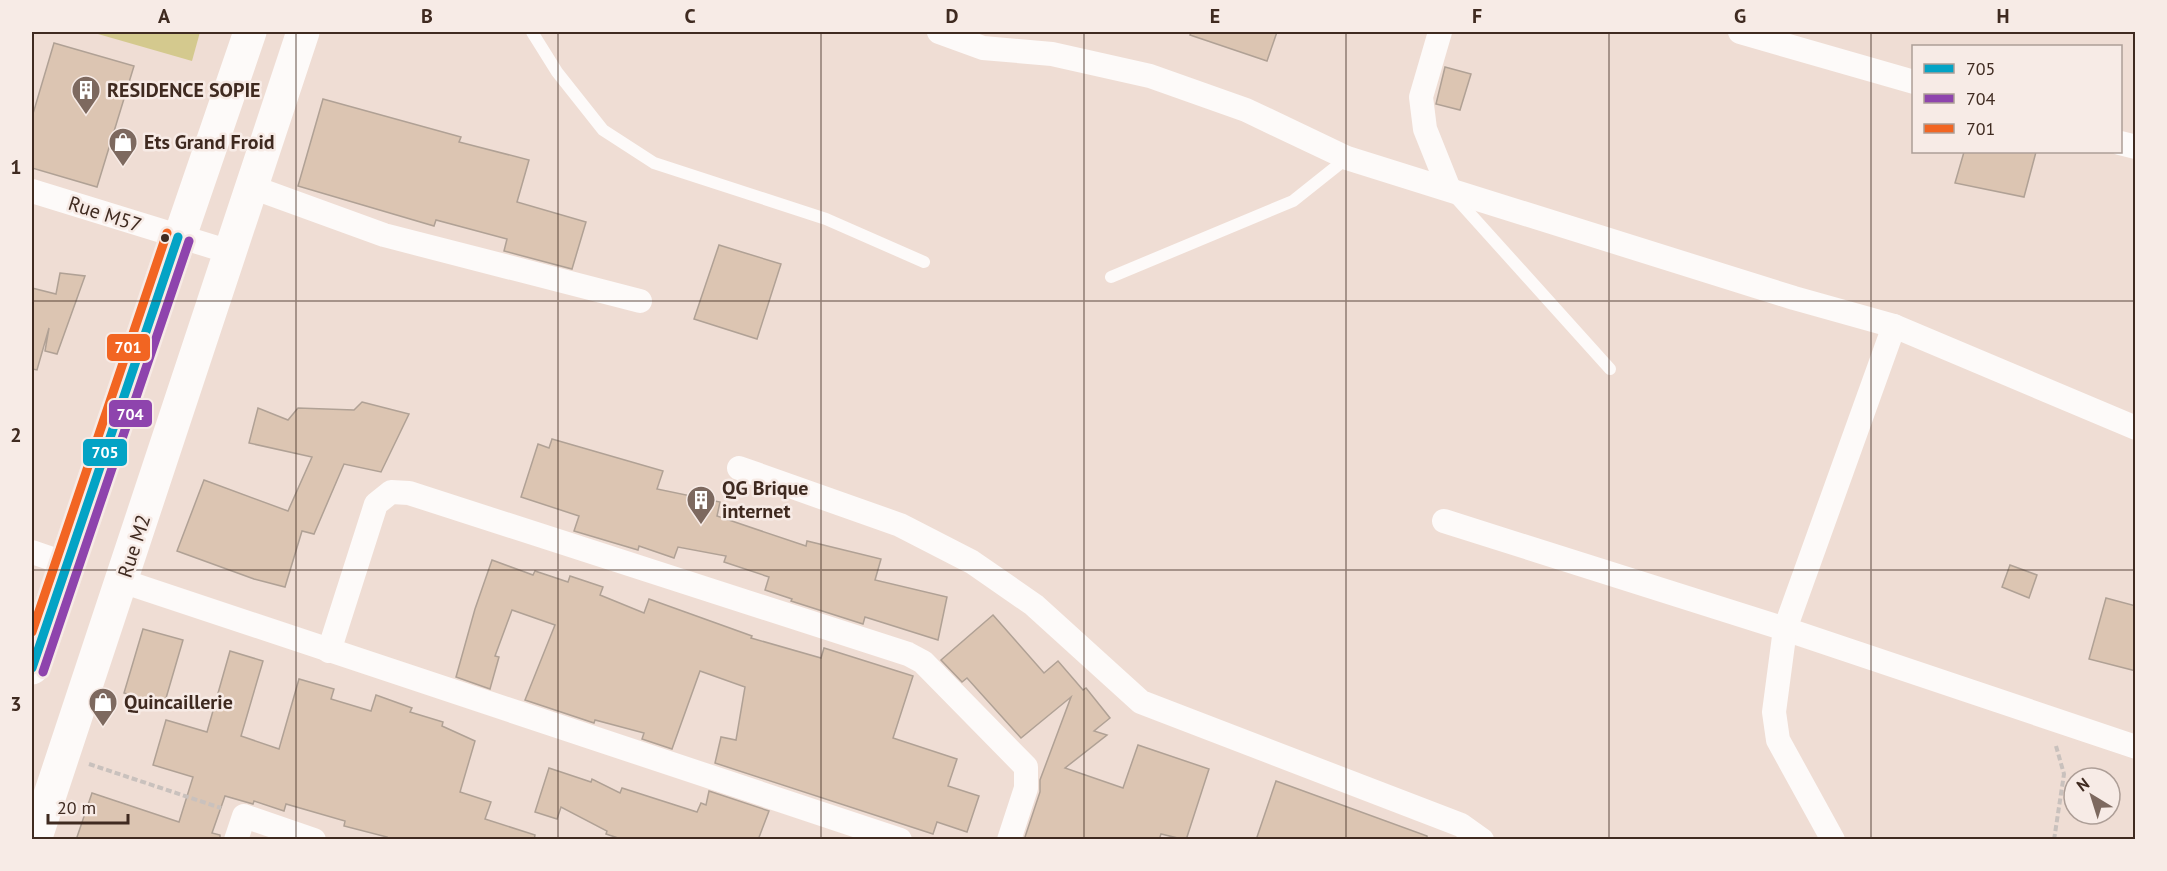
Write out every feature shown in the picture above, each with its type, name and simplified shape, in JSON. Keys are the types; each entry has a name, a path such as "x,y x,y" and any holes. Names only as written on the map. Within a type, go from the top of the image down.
{"main road":[{"path":"32,668 250,32"},
{"name":"Rue M2","path":"35,840 303,32"}],"street":[{"path":"939,32 983,48 1052,54 1150,76 1246,110 1347,158 1794,298 1894,326 2136,428"},
{"path":"1440,32 1421,97 1425,129 1449,189"},
{"path":"1740,32 1912,81"},
{"path":"252,187 384,235 640,301"},
{"name":"Rue M57","path":"32,191 230,252"},
{"path":"1833,840 1778,740 1774,712 1785,629 1894,326"},
{"path":"739,468 900,525 972,562 1034,605 1141,702 1461,825 1482,840"},
{"path":"329,651 376,504 391,492 409,493 908,654 923,662 1026,767 1026,788 1009,840"},
{"path":"1444,520 1785,629 2048,720 2136,747"},
{"path":"32,552 67,564"},
{"path":"122,581 900,840"},
{"path":"236,840 244,816 314,840"}],"lane":[{"path":"532,32 557,72 603,130 654,164 826,219 924,262"},
{"path":"1111,277 1293,201 1347,158"},
{"path":"1449,189 1610,369"}],"path":[{"path":"2048,720 2064,774 2054,840"},
{"path":"63,755 244,816"}],"shaded area":[{"path":"91,32 200,32 192,61"}],"building":[{"path":"1191,32 1277,32 1267,61 1190,35"},
{"name":"RESIDENCE SOPIE","path":"54,43 134,66 97,187 32,168 32,117"},
{"path":"1445,67 1471,74 1460,110 1436,104"},
{"path":"323,99 461,137 459,142 529,160 517,202 586,222 572,269 504,251 507,239 436,220 434,226 298,186"},
{"path":"1964,153 2036,153 2024,197 1955,183"},
{"path":"719,245 781,264 757,339 694,319"},
{"path":"60,273 85,276 57,354 45,351 49,328 37,370 32,369 32,288 56,294"},
{"path":"362,402 409,414 381,472 344,464 314,534 302,531 285,587 254,579 177,551 204,480 288,511 312,457 249,443 258,408 288,420 298,408 354,410"},
{"path":"552,439 663,471 657,489 720,502 717,516 806,546 807,541 881,559 875,580 947,597 938,640 865,617 863,624 791,601 792,599 765,590 769,577 724,562 726,556 678,547 674,558 639,546 638,550 574,531 579,516 521,497 538,444 549,448"},
{"path":"492,560 533,575 535,571 568,582 570,576 603,587 600,595 644,613 649,599 752,636 751,638 821,658 824,648 913,676 893,738 957,759 948,786 979,796 967,832 937,822 933,834 715,763 721,737 736,740 745,687 700,671 672,749 642,739 644,733 595,720 594,723 525,700 555,625 512,610 495,656 499,657 490,689 456,677 475,609"},
{"path":"2010,565 2037,575 2029,598 2002,587"},
{"path":"2106,598 2136,606 2136,671 2089,659"},
{"path":"993,615 1044,673 1058,661 1083,690 1086,688 1110,718 1094,731 1107,735 1065,768 1123,788 1138,745 1209,769 1186,840 1161,834 1159,840 1024,840 1040,792 1040,780 1071,697 1021,738 967,678 962,682 941,660"},
{"path":"143,629 183,640 164,705 124,693"},
{"path":"230,651 263,661 241,736 279,749 299,679 334,689 331,699 371,711 376,695 412,708 410,712 443,722 442,726 475,741 460,792 491,802 485,819 535,835 534,840 386,840 387,837 344,826 345,821 286,804 284,811 254,801 253,804 225,796 212,833 220,835 220,840 76,840 92,793 179,822 193,777 153,765 166,720 207,732"},
{"path":"549,768 591,782 592,779 620,793 622,788 697,812 701,803 706,805 709,791 769,811 758,840 624,840 606,834 607,831 561,807 557,819 535,812"},
{"path":"1276,781 1427,836 1427,840 1256,840"}],"transit line":[{"name":"701","path":"32,632 167,233"},
{"name":"705","path":"32,668 178,237"},
{"name":"704","path":"43,672 189,241"}],"place":[{"name":"RESIDENCE SOPIE","path":"86,116"},
{"name":"Ets Grand Froid","path":"123,168"},
{"name":"QG Brique internet","path":"701,526"},
{"name":"Quincaillerie","path":"103,728"}]}
